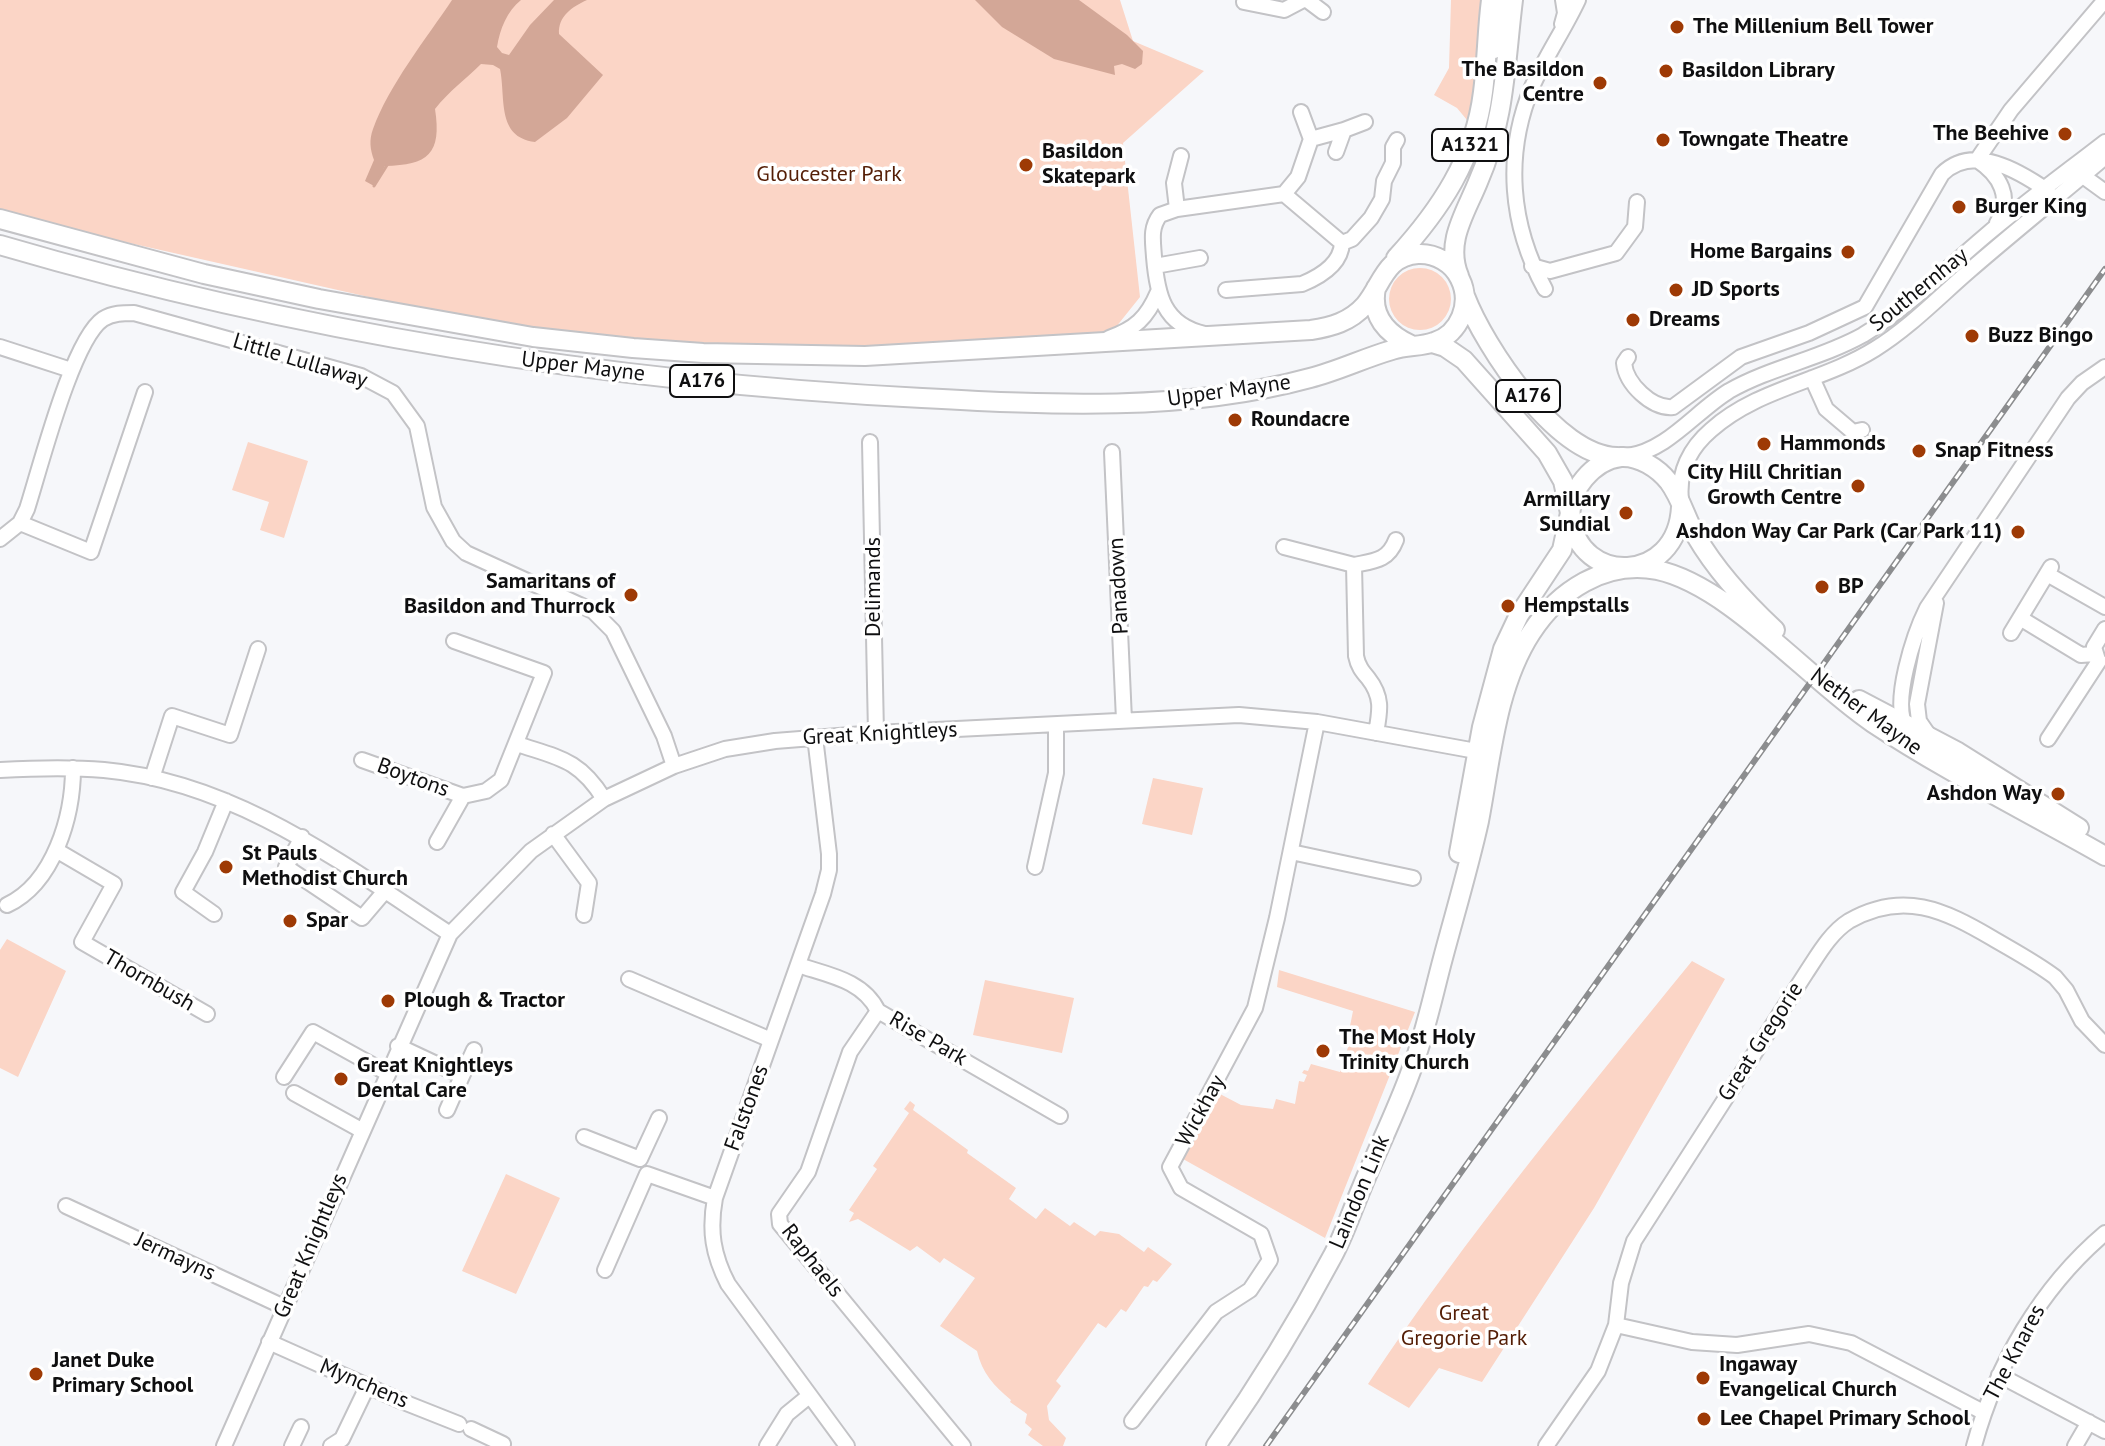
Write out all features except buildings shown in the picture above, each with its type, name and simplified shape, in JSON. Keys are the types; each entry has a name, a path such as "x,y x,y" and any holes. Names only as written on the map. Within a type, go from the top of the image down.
{"main road":[{"name":"A1321","path":"1389,266 1431,218 1455,180 1471,143 1483,94 1491,0"},
{"name":"A1321","path":"1463,288 1454,261 1455,240 1497,130 1505,88 1513,0"},
{"name":"Upper Mayne","path":"0,219 219,277 319,299 533,337 703,353 777,356 938,354 1311,330 1337,325 1366,304 1389,266"},
{"name":"Upper Mayne","path":"0,245 177,293 431,345 621,372 810,391 960,400 1145,402 1287,383 1411,345 1432,343"},
{"name":"A176","path":"1389,266 1408,256 1429,255 1441,259 1455,270 1478,326 1495,355 1553,424 1581,448 1602,456 1642,462 1658,471 1675,491 1681,507"},
{"path":"1378,283 1376,312 1383,326 1394,337 1411,345"},
{"path":"1432,343 1449,334 1460,322 1463,288"},
{"name":"A176","path":"1432,343 1445,347 1464,360 1547,453 1563,481 1578,538 1593,555 1613,565 1632,568"},
{"path":"1570,513 1574,496 1587,476 1603,464 1624,457"},
{"path":"1632,568 1653,560 1670,544 1679,526 1681,507"},
{"name":"Nether Mayne","path":"1681,507 1710,557 1750,606 1836,683 1881,713 1931,737 1997,775 2105,843"},
{"name":"Laindon Link","path":"1216,1446 1244,1406 1333,1256 1412,1070 1453,915 1459,853 1484,753 1503,649 1519,615 1562,550 1570,513"},
{"name":"Laindon Link","path":"1484,753 1521,651 1541,619 1563,596 1587,581 1632,568"},
{"name":"Nether Mayne","path":"1632,568 1672,574 1708,592 1869,720 1943,766 2105,856"}],"street":[{"path":"1244,2 1284,10 1305,0 1323,12"},
{"path":"1483,94 1502,0"},
{"path":"1511,33 1520,0"},
{"path":"1555,43 1564,17 1563,0"},
{"path":"1977,160 2011,110 2105,0"},
{"path":"1545,289 1521,236 1513,185 1515,149 1526,104 1575,5"},
{"path":"1217,336 1186,328 1171,315 1158,292 1153,227 1160,215 1177,209 1284,194 1298,177 1311,139 1301,112"},
{"path":"1311,139 1365,122"},
{"path":"1336,152 1344,130"},
{"path":"1342,243 1352,239 1371,218 1382,199 1384,181 1393,163 1393,147 1397,140"},
{"name":"Southernhay","path":"1624,457 1657,446 1716,399 1752,378 1827,352 1861,335 1897,310 2105,142"},
{"path":"1177,209 1174,183 1181,156"},
{"name":"Southernhay","path":"1681,507 1682,472 1692,451 1708,432 1750,403 1848,364 1890,339 2105,157"},
{"path":"2083,176 2081,167 2085,158"},
{"path":"1977,160 1998,180 2004,197 2004,211 1991,231"},
{"path":"1628,357 1624,363 1626,375 1655,405 1663,408 1680,403 1706,380 1741,357 1809,333 1865,307 1942,174 1956,163 1977,160 1994,162 2045,188 2051,199 2044,208"},
{"path":"2062,175 2072,173 2083,176 2105,192"},
{"path":"1284,194 1342,243"},
{"path":"1532,266 1550,271 1616,253 1635,227 1637,202"},
{"path":"1226,290 1302,284 1313,280 1336,259 1342,243"},
{"path":"1155,266 1200,258"},
{"path":"1073,345 1129,331 1145,317 1158,292"},
{"name":"Little Lullaway","path":"20,523 84,340 102,320 118,313 134,313 361,376 393,393 417,426 434,507 453,541 466,553 593,611 613,631 664,736 674,766"},
{"path":"0,347 71,370"},
{"path":"2004,798 1978,775 1926,745 1903,723 1902,699 1912,640 1927,608 2082,377 2105,356"},
{"path":"2068,398 2082,383 2105,367"},
{"name":"Southernhay","path":"1716,399 1797,372 1804,372 1812,378"},
{"path":"1812,378 1826,409 1856,434"},
{"path":"0,539 20,523 91,552 145,392"},
{"name":"Delimands","path":"870,442 876,733"},
{"name":"Panadown","path":"1112,452 1124,720"},
{"path":"1284,547 1354,565 1383,559 1396,540"},
{"path":"1354,565 1356,656 1380,699 1376,733"},
{"path":"2011,633 2049,570 2105,607"},
{"path":"1931,737 1919,721 1918,694 1934,609 1945,581"},
{"path":"2020,618 2081,655 2099,660"},
{"path":"2099,660 2094,647 2105,629"},
{"name":"Boytons","path":"362,760 463,796 486,791 501,780 544,673 454,641"},
{"path":"152,778 172,716 230,735 258,649"},
{"path":"2048,739 2099,660"},
{"path":"1881,713 1895,712 1902,699"},
{"name":"Great Knightleys","path":"224,1446 450,934 509,871 553,834 604,799 674,766 725,749 775,741 1124,720 1239,715 1317,722 1484,753"},
{"name":"Wickhay","path":"1132,1421 1216,1312 1250,1290 1270,1260 1261,1234 1181,1188 1170,1167 1255,1008 1317,722"},
{"path":"1035,867 1056,773 1056,725"},
{"name":"Falstones","path":"815,737 829,870 715,1198 711,1220 712,1243 728,1284 847,1446"},
{"path":"517,744 578,766 604,799"},
{"path":"7,905 27,893 45,871 56,850 73,793 73,768"},
{"path":"0,770 107,770 152,778 226,801 302,837 450,934"},
{"name":"Boytons","path":"437,842 463,796"},
{"path":"214,914 183,892 205,852 226,801"},
{"path":"553,834 589,883 584,915"},
{"path":"302,837 286,867 362,918 385,891"},
{"name":"Thornbush","path":"56,850 114,884 82,942 207,1014"},
{"path":"1291,852 1413,878"},
{"name":"Great Gregorie","path":"1546,1446 1598,1371 1616,1325 1621,1283 1634,1241 1806,973 1829,939 1848,922 1877,910 1904,905 1934,908 1964,922 2055,977 2066,990 2082,1021 2105,1045"},
{"name":"Rise Park","path":"798,965 851,983 873,1000 878,1011 1060,1116"},
{"path":"629,979 771,1040"},
{"name":"Raphaels","path":"878,1011 850,1052 818,1150 808,1172 779,1214 780,1224 963,1446"},
{"path":"284,1077 313,1032 387,1073"},
{"path":"398,1046 462,1076"},
{"path":"447,1110 474,1050"},
{"path":"294,1093 361,1130"},
{"path":"640,1159 659,1118"},
{"path":"584,1137 640,1159 647,1174 715,1198"},
{"path":"605,1270 647,1174"},
{"name":"Jermayns","path":"66,1206 284,1307"},
{"name":"The Knares","path":"1974,1446 1983,1412 1999,1375 2033,1314 2046,1295 2105,1233"},
{"path":"1616,1325 1692,1342 1737,1345 1819,1335 1851,1343 1983,1412"},
{"name":"Mynchens","path":"269,1342 503,1444"},
{"path":"1999,1375 2105,1431"},
{"path":"331,1446 342,1439 367,1387"},
{"path":"767,1446 787,1414 809,1396"},
{"path":"2075,1446 2089,1422"},
{"path":"292,1446 301,1427"}],"green space":[{"name":"Gloucester Park","path":"0,0 1120,0 1133,41 1204,71 1123,143 1140,297 1112,332 940,349 710,350 484,323 63,228 0,210"},
{"path":"1451,0 1488,0 1472,126 1457,108 1434,95 1449,68"},
{"path":"1414,268 1426,268 1442,277 1449,287 1449,311 1442,321 1426,330 1414,330 1394,316 1389,305 1389,293 1403,273"},
{"path":"248,442 308,461 284,538 260,530 269,502 232,490"},
{"path":"1153,778 1203,788 1192,835 1142,824"},
{"path":"7,939 66,971 18,1077 0,1068 0,950"},
{"name":"Great Gregorie Park","path":"1692,961 1725,979 1594,1208 1482,1382 1439,1368 1409,1408 1368,1384 1484,1222"},
{"path":"1279,970 1415,1012 1325,1238 1183,1159 1220,1094 1241,1105 1273,1109 1276,1099 1295,1104 1299,1081 1304,1082 1307,1075 1302,1073 1308,1071 1311,1064 1340,1072 1351,1038 1348,1036 1353,1011 1277,987"},
{"path":"985,980 1074,998 1062,1053 973,1035"},
{"path":"910,1101 915,1105 913,1110 1016,1188 1009,1199 1036,1219 1045,1208 1070,1226 1074,1222 1095,1236 1100,1231 1119,1234 1144,1252 1148,1247 1172,1264 1157,1282 1153,1280 1148,1287 1144,1286 1126,1312 1121,1309 1106,1328 1098,1323 1056,1381 1061,1386 1047,1406 1049,1420 1066,1438 1063,1446 1043,1446 1028,1435 1032,1429 1025,1423 1027,1414 999,1390 982,1366 977,1351 940,1326 975,1278 944,1258 940,1263 917,1246 910,1251 858,1219 849,1222 854,1213 849,1210 877,1169 873,1166 909,1113 904,1109"},
{"path":"506,1174 560,1198 516,1294 462,1271"}],"shaded area":[{"path":"452,0 521,0 508,15 498,40 497,47 509,55 530,25 554,0 587,0 567,13 561,22 559,34 603,75 567,118 535,142 514,133 508,124 500,69 481,64 435,109 436,137 429,154 412,163 385,166 374,186 365,181 374,160 371,137 380,112"},
{"path":"975,0 1079,0 1127,35 1143,51 1142,64 1135,69 1122,64 1114,66 1115,75 1054,59 1002,27"}],"waterway":[{"path":"374,186 389,162"}],"railway":[{"path":"1266,1446 2105,269"}],"place":[{"name":"The Millenium Bell Tower","path":"1677,27"},
{"name":"Basildon Library","path":"1666,71"},
{"name":"The Basildon Centre","path":"1600,83"},
{"name":"The Beehive","path":"2065,134"},
{"name":"Towngate Theatre","path":"1663,140"},
{"name":"Basildon Skatepark","path":"1026,165"},
{"name":"Burger King","path":"1959,207"},
{"name":"Home Bargains","path":"1848,252"},
{"name":"JD Sports","path":"1676,290"},
{"name":"Dreams","path":"1633,320"},
{"name":"Buzz Bingo","path":"1972,336"},
{"name":"Roundacre","path":"1235,420"},
{"name":"Hammonds","path":"1764,444"},
{"name":"Snap Fitness","path":"1919,451"},
{"name":"City Hill Chritian Growth Centre","path":"1858,486"},
{"name":"Armillary Sundial","path":"1626,513"},
{"name":"Ashdon Way Car Park (Car Park 11)","path":"2018,532"},
{"name":"BP","path":"1822,587"},
{"name":"Samaritans of Basildon and Thurrock","path":"631,595"},
{"name":"Hempstalls","path":"1508,606"},
{"name":"Ashdon Way","path":"2058,794"},
{"name":"St Pauls Methodist Church","path":"226,867"},
{"name":"Spar","path":"290,921"},
{"name":"Plough & Tractor","path":"388,1001"},
{"name":"The Most Holy Trinity Church","path":"1323,1051"},
{"name":"Great Knightleys Dental Care","path":"341,1079"},
{"name":"Janet Duke Primary School","path":"36,1374"},
{"name":"Ingaway Evangelical Church","path":"1703,1378"},
{"name":"Lee Chapel Primary School","path":"1704,1419"}]}
